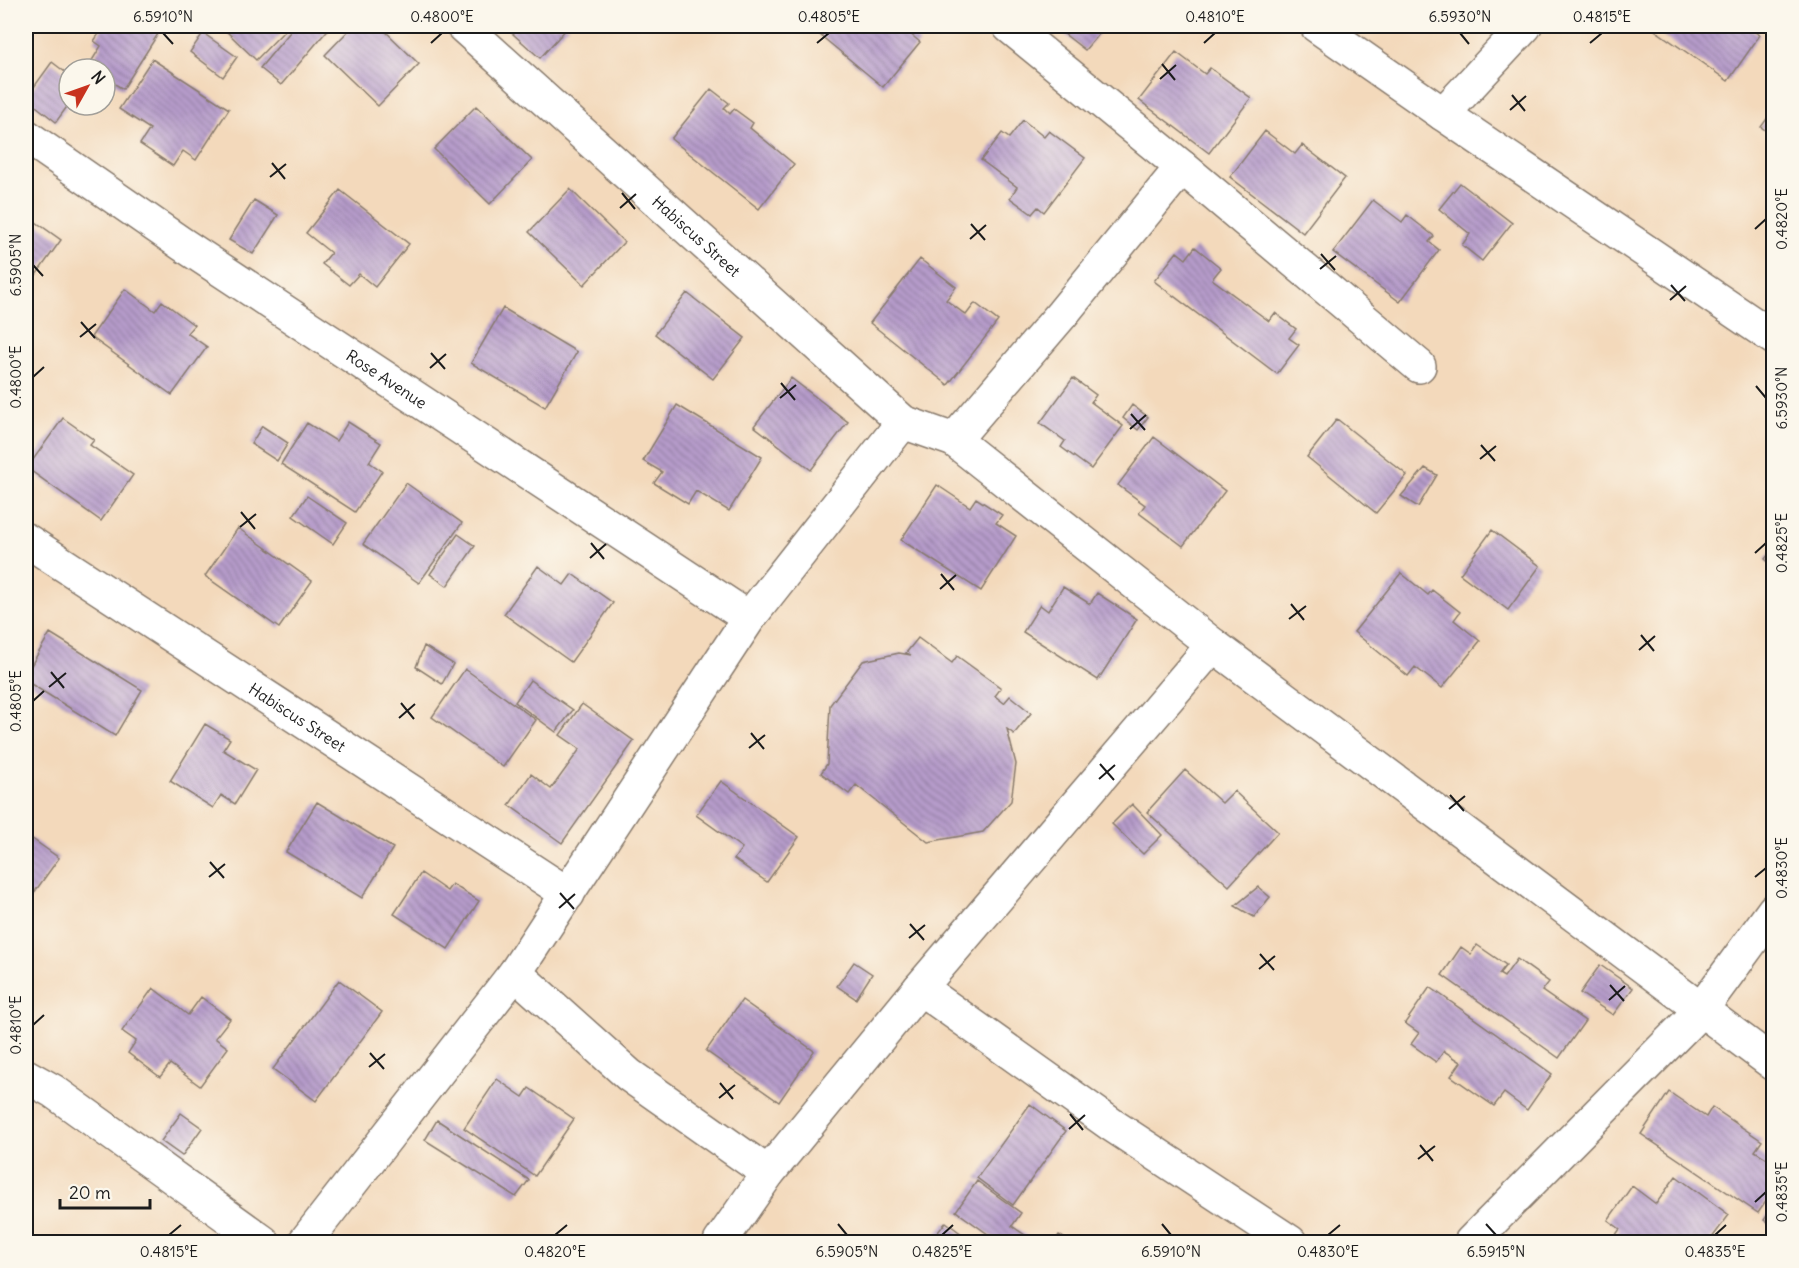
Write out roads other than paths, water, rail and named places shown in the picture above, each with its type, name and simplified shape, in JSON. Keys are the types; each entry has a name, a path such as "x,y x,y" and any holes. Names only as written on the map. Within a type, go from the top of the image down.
{"street":[{"name":"Habiscus Street","path":"463,26 903,422"},
{"path":"1009,26 1182,167 1419,366"},
{"path":"1317,26 1773,338"},
{"path":"1443,114 1526,26"},
{"name":"Rose Avenue","path":"26,136 182,244 749,618"},
{"path":"954,440 1062,314 1182,167"},
{"path":"305,1242 515,973 749,618 903,422 954,440 1213,645 1773,1064"},
{"name":"Habiscus Street","path":"26,540 568,894"},
{"path":"725,1240 768,1173 920,988 1213,645"},
{"path":"1471,1242 1700,1011 1773,910"},
{"path":"515,973 629,1075 768,1173"},
{"path":"920,988 1112,1125 1290,1242"},
{"path":"26,1076 53,1090 263,1242"}]}
